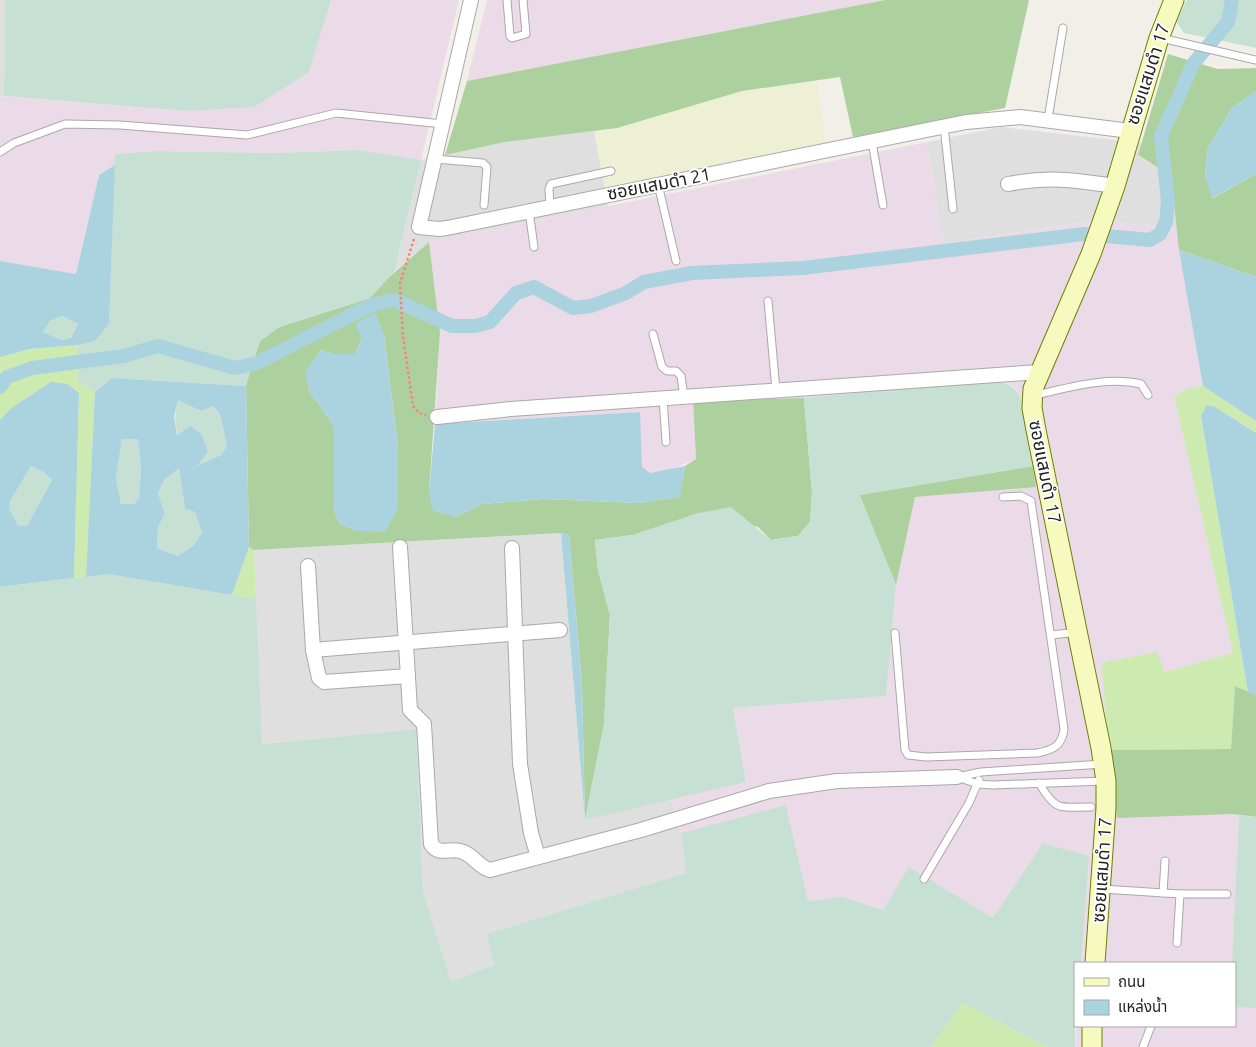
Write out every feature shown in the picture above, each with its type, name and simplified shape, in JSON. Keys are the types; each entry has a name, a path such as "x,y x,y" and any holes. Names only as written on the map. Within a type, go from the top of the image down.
{"street":[{"path":"419,227 471,0"},
{"name":"ซอยแสมดำ 17","path":"1095,962 1105,772 1036,430 1032,396 1039,372 1091,254 1115,186 1159,38 1174,0"},
{"name":"ซอยแสมดำ 21","path":"419,227 438,229 966,122 1020,117 1048,119 1130,131"},
{"path":"1008,184 1048,179 1115,186"},
{"path":"437,417 662,398 1039,372"},
{"path":"400,547 410,710 424,724 432,844 434,849 442,852 459,850 467,853 482,868 490,870 769,790 837,781 957,777"},
{"path":"512,548 520,764 531,833 538,857"},
{"path":"308,566 313,650 316,672 319,678 324,682 408,676"},
{"path":"313,650 560,630"},
{"path":"1092,1027 1092,1047"}],"lane":[{"path":"507,0 512,38 526,34 522,0"},
{"path":"1048,119 1063,28"},
{"path":"1159,38 1256,60"},
{"path":"0,152 14,143 65,124 120,125 248,135 336,113 443,124"},
{"path":"944,126 954,209"},
{"path":"872,142 883,205"},
{"path":"435,159 483,163 487,167 484,205"},
{"path":"550,206 549,189 551,184 610,170"},
{"path":"658,184 676,261"},
{"path":"529,210 534,247"},
{"path":"768,301 776,390"},
{"path":"654,334 662,367 667,372 676,371 680,376 684,397"},
{"path":"1032,396 1070,387 1129,381 1141,384 1148,395"},
{"path":"662,398 666,442"},
{"path":"895,634 905,750 908,755 926,757 1037,752 1053,750 1060,744 1064,729 1052,635 1031,501 1021,496 1003,497"},
{"path":"1052,635 1077,632"},
{"path":"924,879 978,784 981,772"},
{"path":"957,777 981,772 1105,772"},
{"path":"957,777 978,784 1039,783 1105,772"},
{"path":"1039,783 1050,802 1057,806 1091,807"},
{"path":"1163,893 1165,861"},
{"path":"1100,889 1180,894 1226,894"},
{"path":"1177,943 1180,894"},
{"path":"1143,1047 1151,1027"}],"path":[{"path":"419,227 400,283 403,338 412,406 419,413 437,417"}],"shaded area":[{"path":"0,0 5,0 4,96 0,96"},
{"path":"331,0 459,0 421,160 358,150 275,153 157,151 115,154 115,165 99,175 76,274 0,261 0,96 187,111 309,72"},
{"path":"487,0 885,0 467,81"},
{"path":"1001,127 1141,143 1138,156 1171,176 1177,228 1092,221 943,244 927,142"},
{"path":"594,131 608,206 429,242 394,272 421,160 505,142"},
{"path":"927,142 943,244 1092,221 1177,228 1203,386 1190,388 1174,396 1233,653 1164,672 1101,663 1109,750 1233,814 1239,815 1232,962 1081,962 1088,856 1044,843 993,919 910,868 883,910 845,897 808,901 786,805 681,833 671,799 746,782 733,708 886,696 896,585 915,497 1036,486 1023,408 1017,391 1008,383 994,379 804,398 693,401 696,459 670,470 650,473 642,467 639,412 435,424 440,333 429,242"},
{"path":"561,533 585,820 671,799 681,833 686,873 488,934 494,965 451,982 423,891 416,729 261,744 254,550"},
{"path":"1236,1007 1256,1008 1256,1047 1075,1047 1076,1027 1236,1027"}],"green space":[{"path":"5,0 331,0 309,72 254,107 187,111 4,96"},
{"path":"885,0 1029,0 1005,108 853,137 840,77 742,91 617,128 505,142 445,155 467,81"},
{"path":"1187,0 1256,0 1256,48 1184,33 1176,21"},
{"path":"1168,54 1218,69 1256,68 1256,91 1232,108 1208,148 1205,175 1213,198 1256,174 1256,277 1179,250 1171,176 1138,155"},
{"path":"816,81 826,143 605,188 594,131 617,128 742,91"},
{"path":"358,150 421,160 394,272 370,298 279,327 260,341 246,386 112,378 95,392 78,381 78,345 95,341 109,324 115,154 157,151 275,153"},
{"path":"429,242 440,333 429,492 455,517 482,504 544,499 639,503 679,497 685,466 696,459 693,401 804,398 812,493 810,522 798,536 771,540 758,527 699,513 633,535 595,540 598,570 610,615 604,724 585,820 582,685 569,535 561,533 254,550 249,547 246,381 260,341 279,327 370,298 386,280","holes":["384,335 398,446 398,508 357,531 339,523 334,509 334,426 309,391 320,350 333,354 355,354 362,338"]},
{"path":"64,316 78,324 71,338 62,340 43,332 50,321"},
{"path":"78,345 78,381 95,392 86,577 74,578 79,393 10,409 0,420 0,357 30,349"},
{"path":"994,379 1010,386 1019,396 1025,415 1033,466 860,495 896,585 886,696 733,708 746,782 585,820 604,724 610,615 598,570 595,540 633,535 699,513 731,507 771,540 798,536 810,522 812,493 804,398"},
{"path":"1203,386 1256,421 1256,433 1215,407 1201,416 1248,692 1235,686 1231,749 1109,750 1101,663 1157,652 1164,672 1233,653 1174,396 1190,388"},
{"path":"178,399 200,411 213,406 220,414 227,446 221,455 196,467 182,443 176,428 175,419"},
{"path":"122,439 138,439 141,467 139,500 134,504 121,504 116,478"},
{"path":"31,466 44,472 52,480 27,526 18,525 9,509 10,501"},
{"path":"1033,466 1036,487 915,497 896,585 859,495"},
{"path":"179,468 185,509 195,512 202,532 194,545 178,556 157,548 158,527 165,514 158,495 164,480"},
{"path":"249,547 254,550 256,599 232,595"},
{"path":"108,574 256,599 262,744 416,729 423,891 451,982 494,965 487,934 686,873 681,833 786,805 808,901 844,897 883,910 909,867 993,918 1043,843 1089,856 1081,962 1074,962 1075,1047 1047,1047 963,1003 930,1047 0,1047 0,587"},
{"path":"1235,686 1256,695 1256,817 1233,814 1117,818 1109,750 1231,749"},
{"path":"1239,815 1256,817 1256,1008 1236,1007 1236,962 1232,962"},
{"path":"963,1003 1047,1047 930,1047"}],"water":[{"path":"1256,91 1256,174 1212,198 1205,175 1208,148 1232,108"},
{"path":"115,165 109,324 95,341 78,345 30,349 0,357 0,261 76,274 99,175","holes":["63,316 78,324 71,338 62,340 43,332 50,321"]},
{"path":"1179,250 1256,277 1256,421 1203,386"},
{"path":"375,312 384,335 398,446 398,508 385,532 357,531 339,523 334,509 334,426 309,391 305,372 321,350 333,354 355,354 362,338 355,324"},
{"path":"112,378 246,386 249,547 232,595 108,574 86,577 95,392","holes":["178,400 201,411 213,406 220,414 227,446 221,455 197,466 208,452 201,434 191,426 177,435 174,416","122,439 138,439 141,468 139,499 134,504 121,504 116,478","179,468 185,509 195,512 202,532 194,545 178,556 157,548 158,527 165,514 158,494 164,480"]},
{"path":"51,382 67,384 79,393 74,578 0,587 0,420 10,409","holes":["31,466 44,472 52,480 27,526 18,525 9,509 10,501"]},
{"path":"1207,405 1215,407 1256,433 1256,695 1248,692 1201,416"},
{"path":"640,412 642,467 650,473 685,466 680,497 639,503 544,499 482,504 455,517 433,511 429,492 435,424"},
{"path":"561,533 569,535 582,685 585,820"}],"waterway":[{"path":"0,387 7,377 32,368 124,356 158,346 235,368 257,363 369,306 394,300 452,326 475,326 490,322 516,293 534,287 573,308 591,306 626,293 644,282 692,273 803,268 1084,234 1150,240 1160,234 1166,222 1168,201 1161,136 1193,64 1228,22 1232,0"}]}
